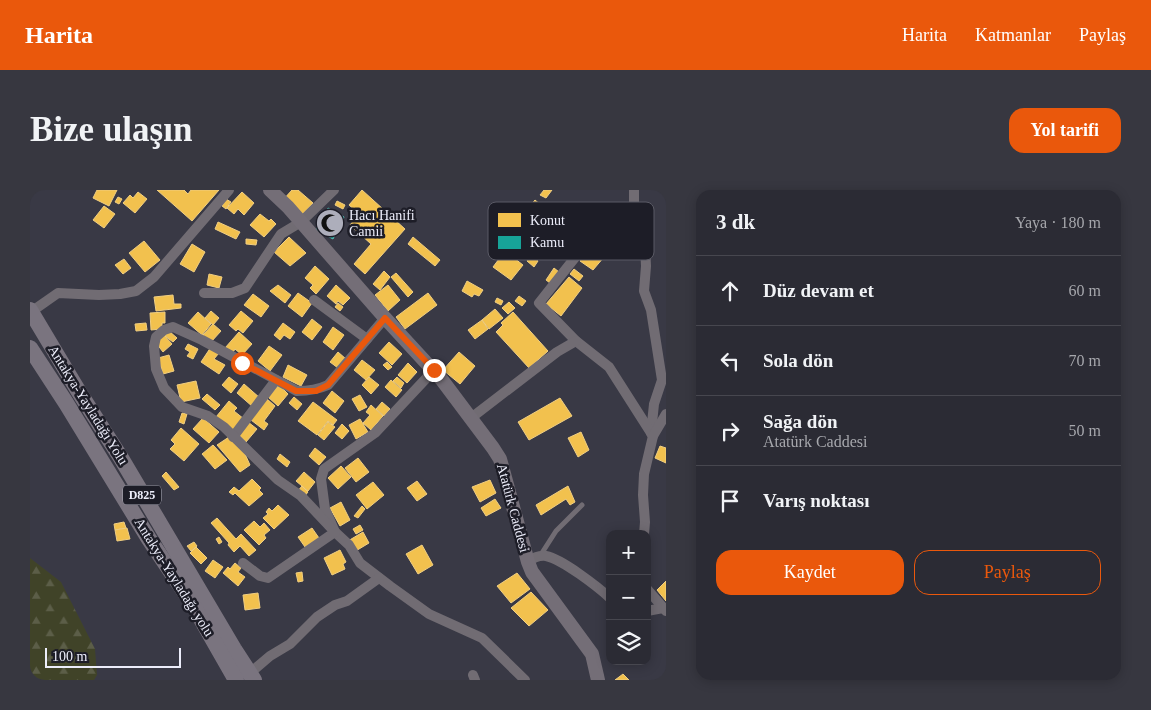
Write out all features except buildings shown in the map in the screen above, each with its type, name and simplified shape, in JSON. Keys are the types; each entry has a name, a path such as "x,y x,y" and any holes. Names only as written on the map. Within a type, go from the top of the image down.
{"highway":[{"name":"Antakya-Yayladağı Yolu","path":"30,311 121,458 247,678"},
{"name":"Antakya-Yayladağı yolu","path":"30,348 71,411 149,540 247,678"}],"main road":[{"name":"Atatürk Caddesi","path":"270,190 288,207 385,318 434,370 500,459 534,559 532,572 592,654 598,680"}],"street":[{"path":"30,311 58,292 99,295 136,291 154,276 229,190"},
{"path":"204,293 232,293 245,288 281,234 301,222 334,190"},
{"path":"573,260 539,303 576,341 609,367 652,435"},
{"path":"645,260 644,291 651,310 662,380 654,404 652,435 644,474 645,530"},
{"path":"314,300 367,339"},
{"path":"385,318 328,385 316,391 296,391 173,326 164,330 156,337 154,346 156,369 164,388 182,407 208,416 278,480 301,496 348,545 360,563 429,614 482,638 525,680"},
{"path":"471,418 557,352 576,341"},
{"path":"335,532 325,509 321,479 324,469 375,433 434,370"},
{"path":"233,437 276,380"},
{"path":"652,435 666,414"},
{"path":"243,563 260,576 268,578 335,532"},
{"path":"534,559 553,558 587,579 606,595"},
{"path":"247,678 270,656 290,644 317,617 335,605 347,601 379,578"},
{"path":"651,595 664,610"},
{"path":"651,611 664,610"}],"lane":[{"path":"534,559 556,531 582,505"}],"green space":[{"path":"30,558 61,582 95,649 97,675 94,680 30,680"}],"place":[{"name":"Hacı Hanifi Camii","path":"330,223"}],"route":[{"path":"242,363 296,391 316,391 328,385 385,318 434,370"}]}
